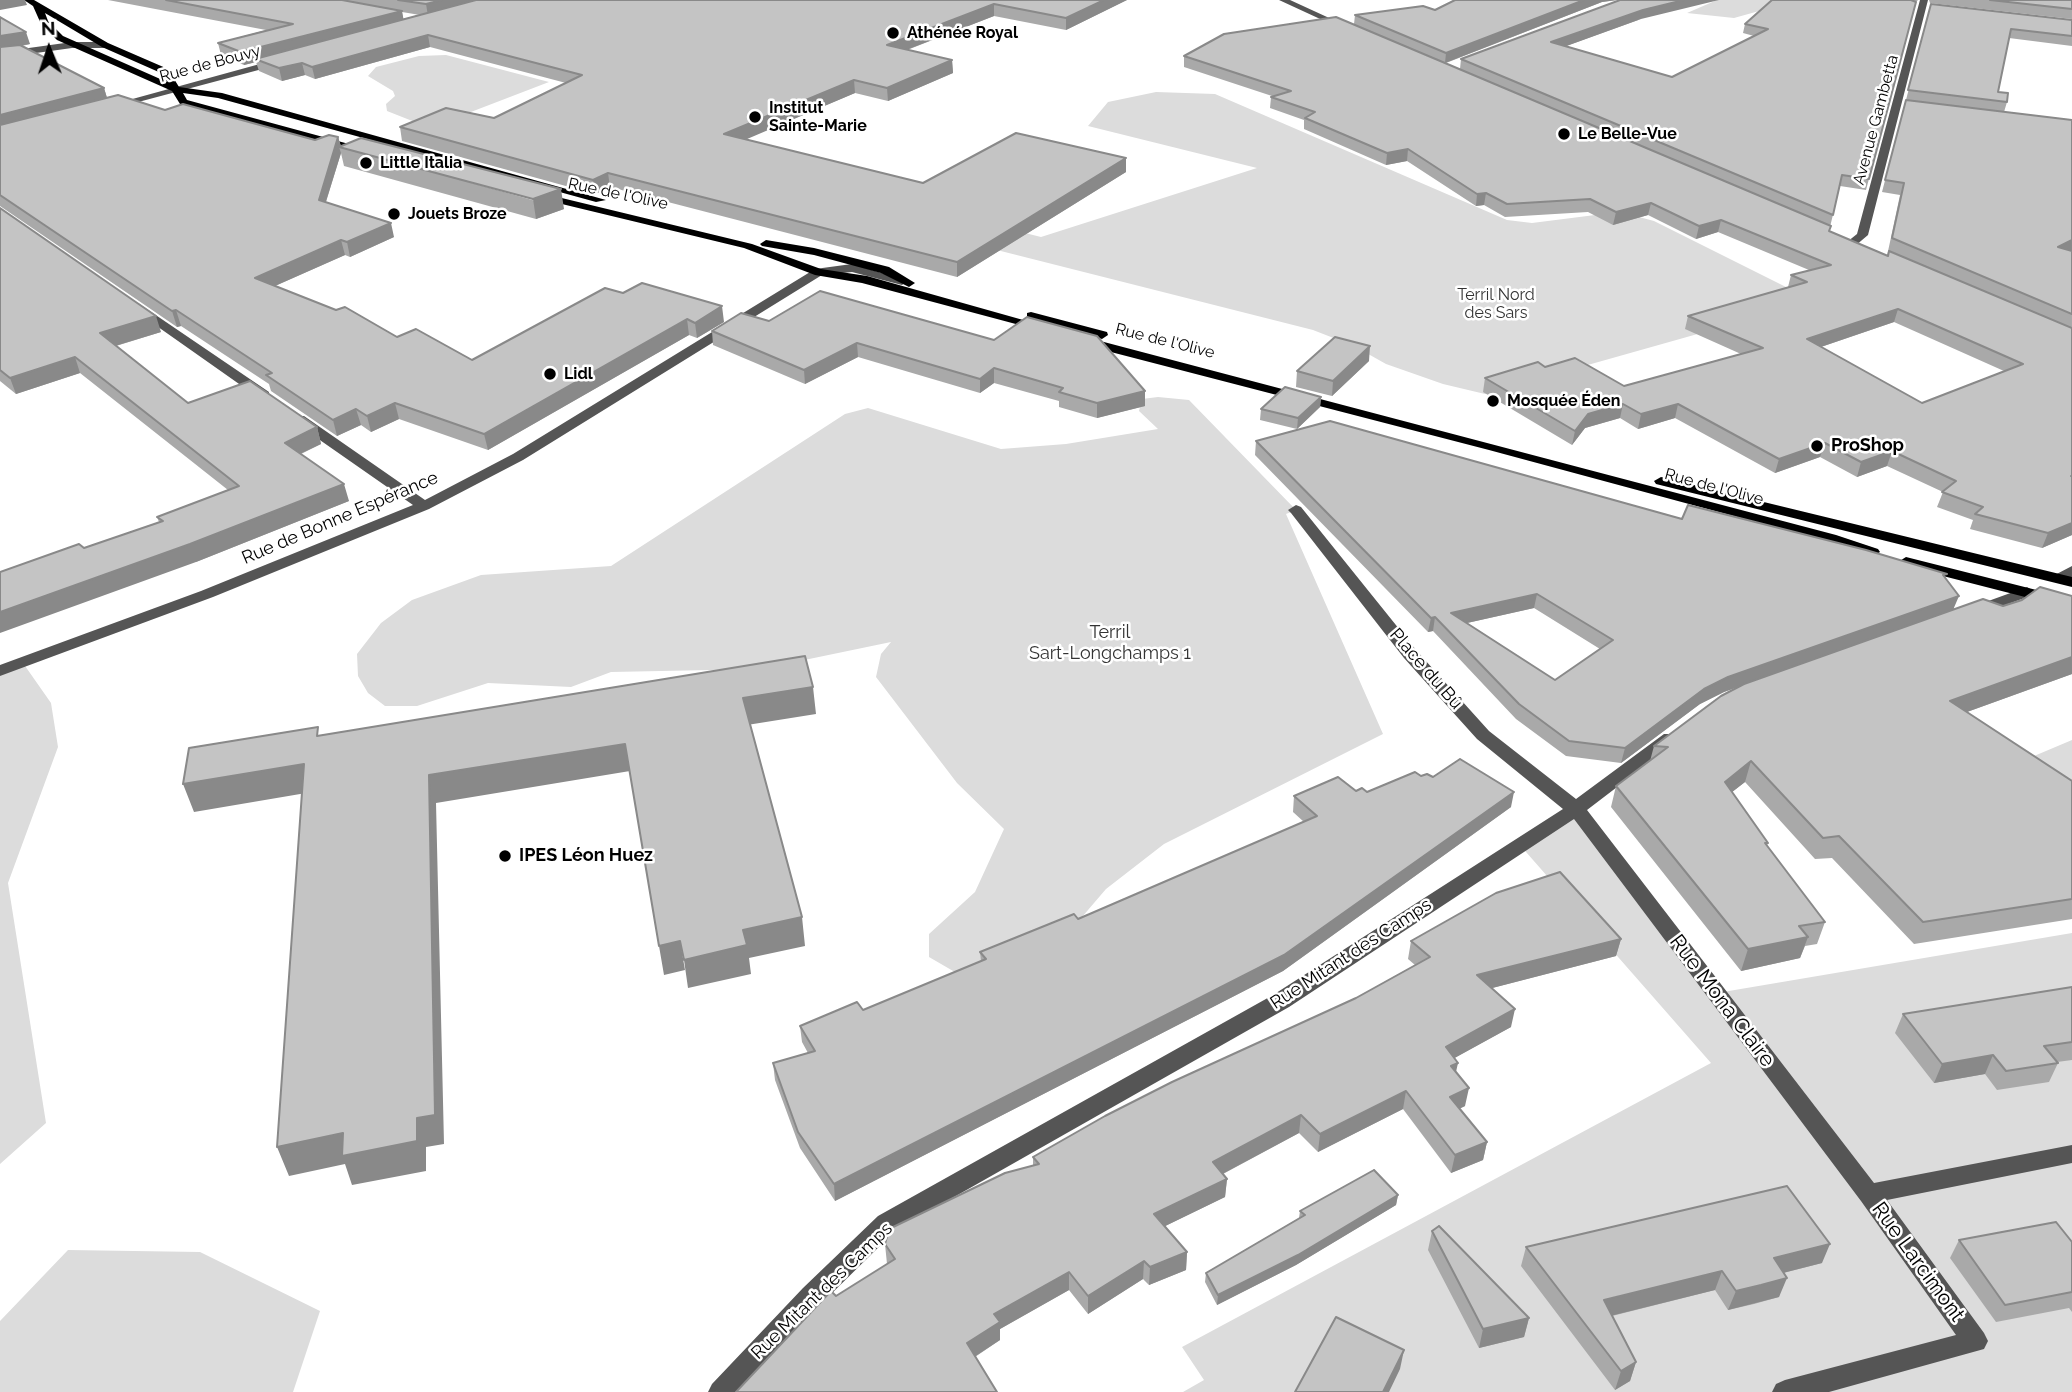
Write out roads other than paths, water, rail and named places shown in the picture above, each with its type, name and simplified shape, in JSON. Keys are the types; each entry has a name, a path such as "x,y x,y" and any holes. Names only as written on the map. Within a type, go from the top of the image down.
{"main road":[{"name":"Rue de l'Olive","path":"32,3 44,22 72,45 174,89 229,98 778,247 814,252 885,270 902,281 1860,532 1904,539 2067,577"},
{"name":"Rue de l'Olive","path":"32,3 105,45 165,71 183,102 212,111 573,205 609,210 723,239 819,272 897,288 1074,338 1266,386 1831,538 1949,574 2072,604"},
{"path":"2027,592 2051,587 2072,592"}],"street":[{"path":"1283,0 1358,32"},
{"path":"1919,4 1936,8"},
{"name":"Avenue Gambetta","path":"1851,244 1862,235 1919,4"},
{"path":"0,55 72,45 105,45"},
{"name":"Rue de Bouvy","path":"96,110 285,60"},
{"path":"1896,104 1910,106"},
{"path":"819,272 852,268 902,281"},
{"name":"Rue de Bonne Espérance","path":"0,671 207,594 424,506 518,457 819,272"},
{"path":"127,299 424,506"},
{"name":"Place du Bû","path":"1296,510 1410,654 1483,735 1576,809"},
{"path":"1951,619 2027,592"},
{"name":"Rue Mitant des Camps","path":"721,1392 811,1296 887,1223 1281,1001 1576,809 1686,726"},
{"name":"Rue Mona Claire","path":"1576,809 1868,1194"},
{"path":"1868,1194 2072,1154"},
{"name":"Rue Larcimont","path":"1785,1392 1975,1341 1868,1194"}],"place":[{"name":"Athénée Royal","path":"893,33"},
{"name":"Institut Sainte-Marie","path":"755,117"},
{"name":"Le Belle-Vue","path":"1564,134"},
{"name":"Little Italia","path":"366,163"},
{"name":"Jouets Broze","path":"394,214"},
{"name":"Lidl","path":"550,374"},
{"name":"Mosquée Éden","path":"1493,401"},
{"name":"ProShop","path":"1817,446"},
{"name":"IPES Léon Huez","path":"505,856"}],"park label":[{"name":"Terril Nord des Sars","path":"1496,304"},
{"name":"Terril Sart-Longchamps 1","path":"1110,643"}]}
